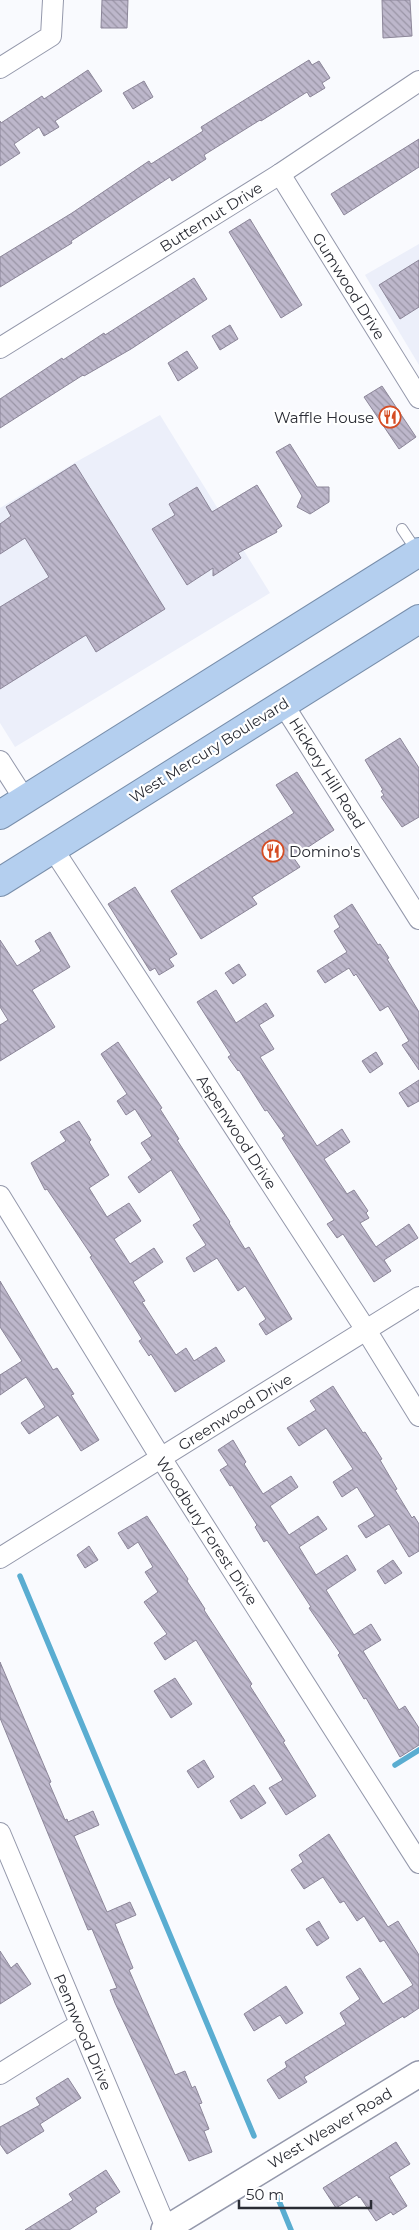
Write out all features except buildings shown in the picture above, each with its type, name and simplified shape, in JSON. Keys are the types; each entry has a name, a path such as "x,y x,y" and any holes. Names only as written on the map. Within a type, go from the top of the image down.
{"highway":[{"path":"0,815 419,553"},
{"name":"West Mercury Boulevard","path":"0,882 419,619"}],"street":[{"path":"0,68 52,36 53,0"},
{"name":"Butternut Drive","path":"0,348 280,174 419,81"},
{"name":"Gumwood Drive","path":"280,174 419,398"},
{"name":"Hickory Hill Road","path":"283,704 419,919"},
{"path":"0,761 25,800"},
{"name":"Aspenwood Drive","path":"53,849 366,1330 419,1416"},
{"name":"Woodbury Forest Drive","path":"0,1196 160,1458 419,1863"},
{"name":"Greenwood Drive","path":"0,1558 419,1297"},
{"name":"Pennwood Drive","path":"0,1833 166,2230"},
{"path":"0,2074 80,2024"},
{"name":"West Weaver Road","path":"166,2230 419,2074"}],"lane":[{"path":"402,529 419,553"}],"shaded area":[{"path":"419,244 419,365 365,275"},
{"path":"160,415 270,593 15,747 0,723 0,508 76,462"}],"waterway":[{"path":"20,1576 254,2136"},
{"path":"395,1765 419,1750"},
{"path":"277,2196 291,2230"}],"place":[{"name":"Waffle House","path":"390,417"},
{"name":"Domino's","path":"273,851"}]}
